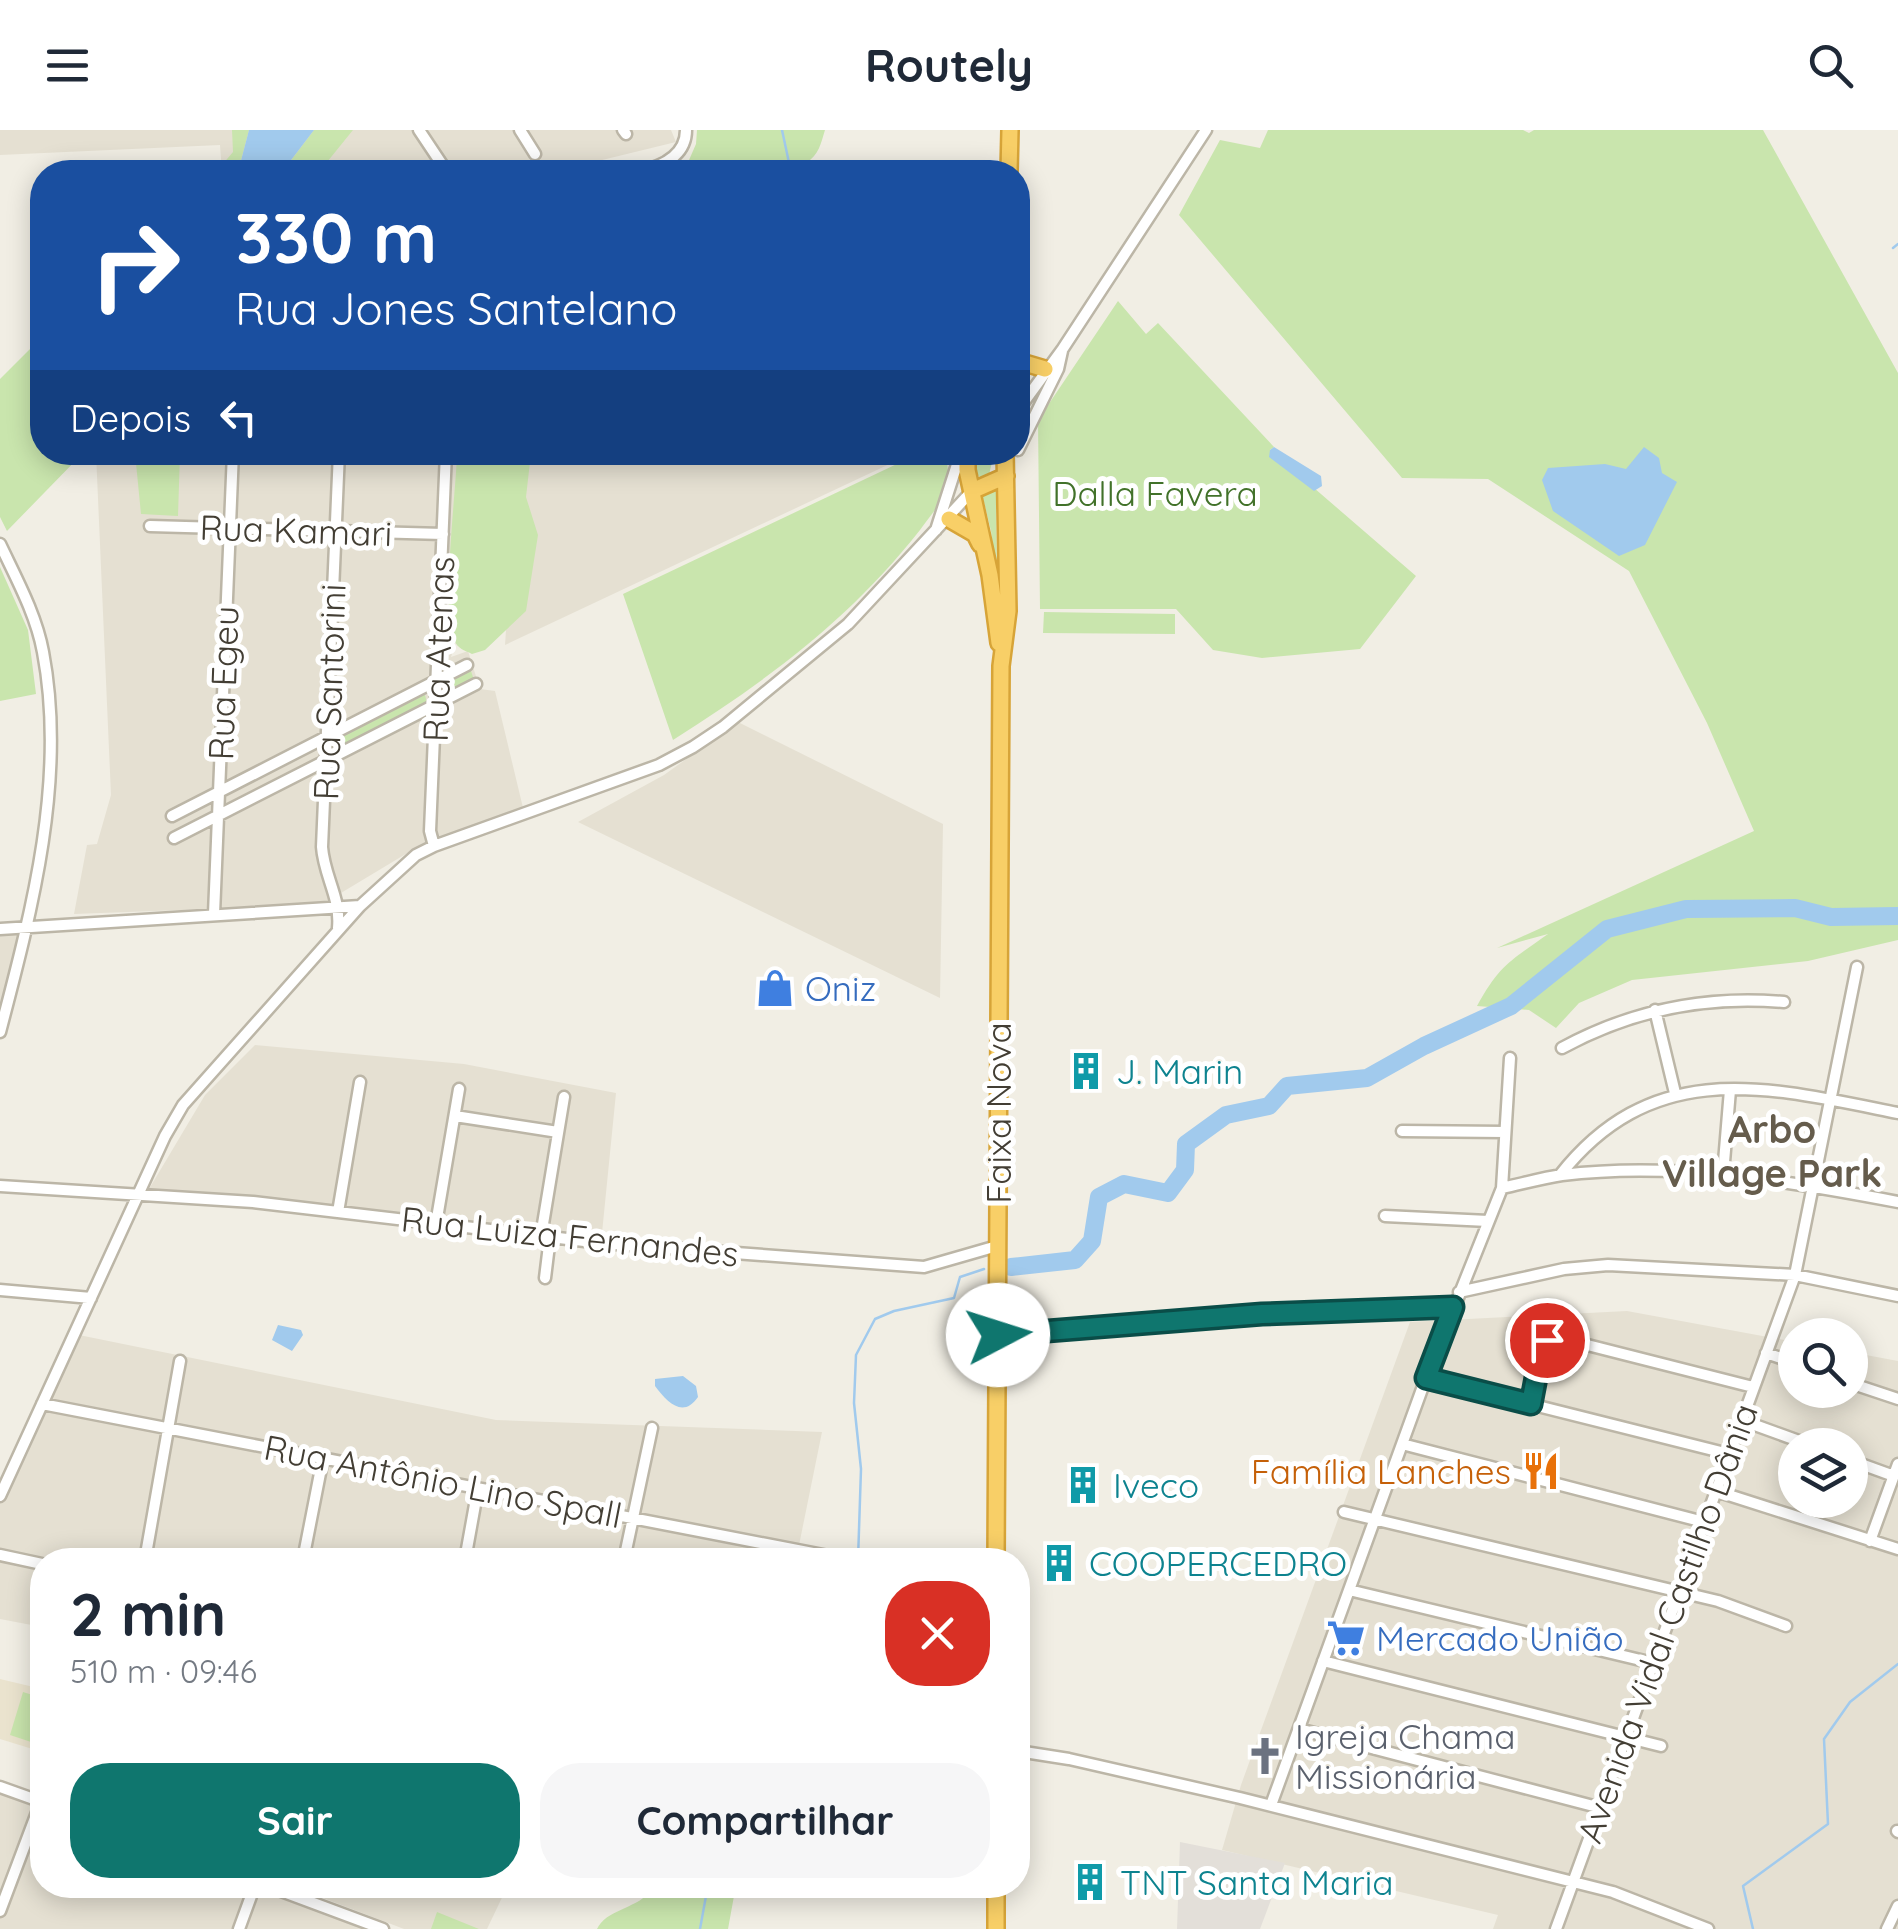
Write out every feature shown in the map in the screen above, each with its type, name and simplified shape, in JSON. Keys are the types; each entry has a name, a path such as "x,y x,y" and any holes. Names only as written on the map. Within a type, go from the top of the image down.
{"highway":[{"path":"1009,160 1010,130"},
{"path":"1030,365 1045,369"},
{"name":"Faixa Nova","path":"967,465 1002,666"},
{"name":"Faixa Nova","path":"996,1548 1002,666 1008,611 1006,465"},
{"path":"972,491 1006,476"},
{"path":"949,519 974,534 984,552"},
{"path":"996,1898 996,1929"}],"street":[{"path":"419,130 440,160"},
{"path":"520,130 536,154"},
{"path":"666,160 676,156 686,139 686,130"},
{"path":"1030,392 1062,350 1206,130"},
{"path":"1030,425 1058,369 1062,350"},
{"name":"Rua Egeu","path":"214,914 232,465"},
{"name":"Rua Santorini","path":"338,929 340,908 323,859 339,465"},
{"name":"Rua Atenas","path":"434,846 430,831 446,465"},
{"path":"936,531 959,465"},
{"path":"1006,476 1011,465"},
{"path":"0,1496 182,1104 360,906 416,855 434,846 659,766 723,727 848,624 972,491"},
{"name":"Rua Kamari","path":"150,526 443,534"},
{"path":"0,544 23,593 42,649 51,722 51,775 28,929 4,1001 0,1032"},
{"path":"172,816 468,665"},
{"path":"174,838 476,684"},
{"path":"0,929 360,906"},
{"name":"Avenida Vidal Castilho Dânia","path":"1556,1929 1794,1274 1858,967"},
{"path":"1562,1048 1601,1028 1656,1010 1724,1000 1784,1002"},
{"path":"1656,1010 1675,1093"},
{"path":"1271,1806 1426,1378 1502,1188 1510,1058"},
{"path":"338,1212 360,1082"},
{"path":"436,1224 459,1089"},
{"path":"1723,1174 1730,1090"},
{"path":"1560,1176 1616,1122 1675,1093 1730,1090 1829,1099 1898,1114"},
{"path":"544,1278 545,1236 564,1098"},
{"path":"454,1116 558,1132"},
{"path":"1402,1131 1505,1132"},
{"path":"1502,1188 1560,1176 1641,1172 1723,1174 1898,1202"},
{"name":"Rua Luiza Fernandes","path":"0,1186 140,1193 545,1236 924,1267 997,1246"},
{"path":"1385,1216 1488,1220"},
{"path":"1459,1292 1594,1266 1794,1274 1898,1296"},
{"path":"0,1290 91,1298"},
{"path":"998,1335 1262,1314 1453,1307"},
{"path":"1531,1404 1542,1346 1558,1337 1753,1387"},
{"path":"1766,1353 1778,1357"},
{"path":"147,1548 180,1361"},
{"path":"1426,1378 1729,1454"},
{"path":"1868,1389 1898,1400"},
{"name":"Rua Antônio Lino Spall","path":"42,1404 634,1518 760,1548"},
{"path":"1741,1420 1778,1433"},
{"path":"627,1548 652,1428"},
{"path":"1402,1444 1704,1522"},
{"path":"306,1548 324,1458"},
{"path":"1868,1464 1896,1470 1870,1540"},
{"path":"467,1548 478,1488"},
{"path":"1716,1491 1898,1549"},
{"path":"1344,1512 1718,1602 1786,1626"},
{"path":"0,1555 30,1561"},
{"path":"1349,1590 1653,1664"},
{"path":"1324,1660 1661,1746"},
{"path":"1299,1729 1600,1808"},
{"path":"1030,1754 1240,1798 1613,1892 1708,1929"},
{"path":"0,1786 30,1797"},
{"path":"0,1911 30,1833"},
{"path":"239,1929 251,1898"},
{"path":"300,1898 383,1929"},
{"path":"1887,1929 1898,1906"}],"shaded area":[{"path":"0,130 671,130 676,142 602,160 221,160 220,145 0,155"},
{"path":"97,465 511,465 451,657 468,651 480,689 495,691 524,812 429,840 321,905 74,914 87,845 97,844 111,795"},
{"path":"517,465 888,465 505,645"},
{"path":"738,722 943,824 940,998 578,822 664,775"},
{"path":"0,929 27,929 0,1032"},
{"path":"255,1045 464,1064 616,1093 601,1243 149,1189 205,1095"},
{"path":"1627,1311 1778,1339 1778,1408 1868,1408 1868,1355 1898,1361 1898,1929 1493,1929 1498,1915 1222,1850 1241,1785 1410,1322"},
{"path":"74,1334 496,1420 822,1432 798,1548 30,1548 30,1625 0,1619 0,1496"},
{"path":"0,1679 30,1686 30,1748 0,1739"},
{"path":"0,1787 30,1798 30,1898 300,1898 383,1929 0,1929"},
{"path":"1180,1842 1285,1863 1260,1929 1177,1929"},
{"path":"323,1898 502,1898 487,1929 404,1929"}],"green space":[{"path":"232,130 249,130 241,160 226,160 233,152"},
{"path":"314,130 353,130 329,160 291,160"},
{"path":"697,130 825,130 809,160 689,160"},
{"path":"1268,130 1763,130 1898,373 1898,940 1808,961 1632,980 1579,1003 1556,1028 1529,1010 1477,1006 1500,972 1548,934 1497,948 1754,831 1707,723 1629,571 1488,479 1402,478 1179,215 1220,140 1260,148"},
{"name":"Dalla Favera","path":"1118,301 1146,334 1158,323 1274,447 1270,450 1416,576 1360,649 1262,658 1213,650 1176,609 1040,609 1038,420"},
{"path":"30,349 30,465 71,465 7,531 0,517 0,379"},
{"path":"136,465 180,465 178,516 141,514"},
{"path":"456,465 530,465 526,497 538,535 526,611 485,650 472,654 456,643 450,624"},
{"path":"895,465 947,465 947,490 941,502 865,592 775,670 673,740 623,594"},
{"path":"972,465 991,465 989,475 981,478"},
{"path":"996,490 997,579 982,494"},
{"path":"0,567 28,630 36,694 0,701"},
{"path":"1044,612 1175,614 1175,634 1043,633"},
{"path":"470,668 474,680 442,694 441,684"},
{"path":"421,693 427,703 338,746 336,737"},
{"path":"23,1692 30,1694 30,1742 10,1735"},
{"path":"642,1898 734,1898 728,1929 597,1929 607,1918"},
{"path":"437,1912 479,1929 431,1929"}],"water":[{"path":"249,130 314,130 291,160 241,160"},
{"path":"1274,447 1321,476 1322,486 1314,491 1269,457"},
{"path":"1644,447 1659,458 1662,473 1677,482 1645,545 1619,556 1553,511 1542,480 1548,468 1605,464 1626,469"},
{"path":"278,1325 301,1330 303,1335 292,1351 272,1340"},
{"path":"683,1376 696,1386 698,1397 687,1407 675,1406 655,1386 655,1379"}],"waterway":[{"path":"782,130 788,160"},
{"path":"1893,248 1898,244"},
{"path":"1011,1267 1075,1260 1092,1241 1099,1197 1124,1184 1168,1193 1185,1170 1186,1144 1226,1115 1269,1106 1287,1086 1367,1078 1424,1046 1511,1006 1607,929 1686,909 1795,908 1831,917 1898,916"},
{"path":"858,1548 861,1469 854,1403 856,1355 875,1319 954,1298 960,1277 984,1269"},
{"path":"1753,1929 1743,1886 1828,1824 1824,1739 1850,1702 1898,1664"},
{"path":"700,1929 706,1898"}],"place":[{"name":"Oniz","path":"775,988"},
{"name":"J. Marin","path":"1086,1071"},
{"name":"Família Lanches","path":"1541,1471"},
{"name":"Iveco","path":"1083,1485"},
{"name":"COOPERCEDRO","path":"1059,1563"},
{"name":"Mercado União","path":"1346,1638"},
{"name":"Igreja Chama Missionária","path":"1265,1756"},
{"name":"TNT Santa Maria","path":"1090,1882"}],"district":[{"name":"Arbo Village Park","path":"1772,1151"}],"route":[{"path":"998,1335 1262,1314 1453,1307 1426,1378 1531,1404 1542,1346 1547,1340"}]}
